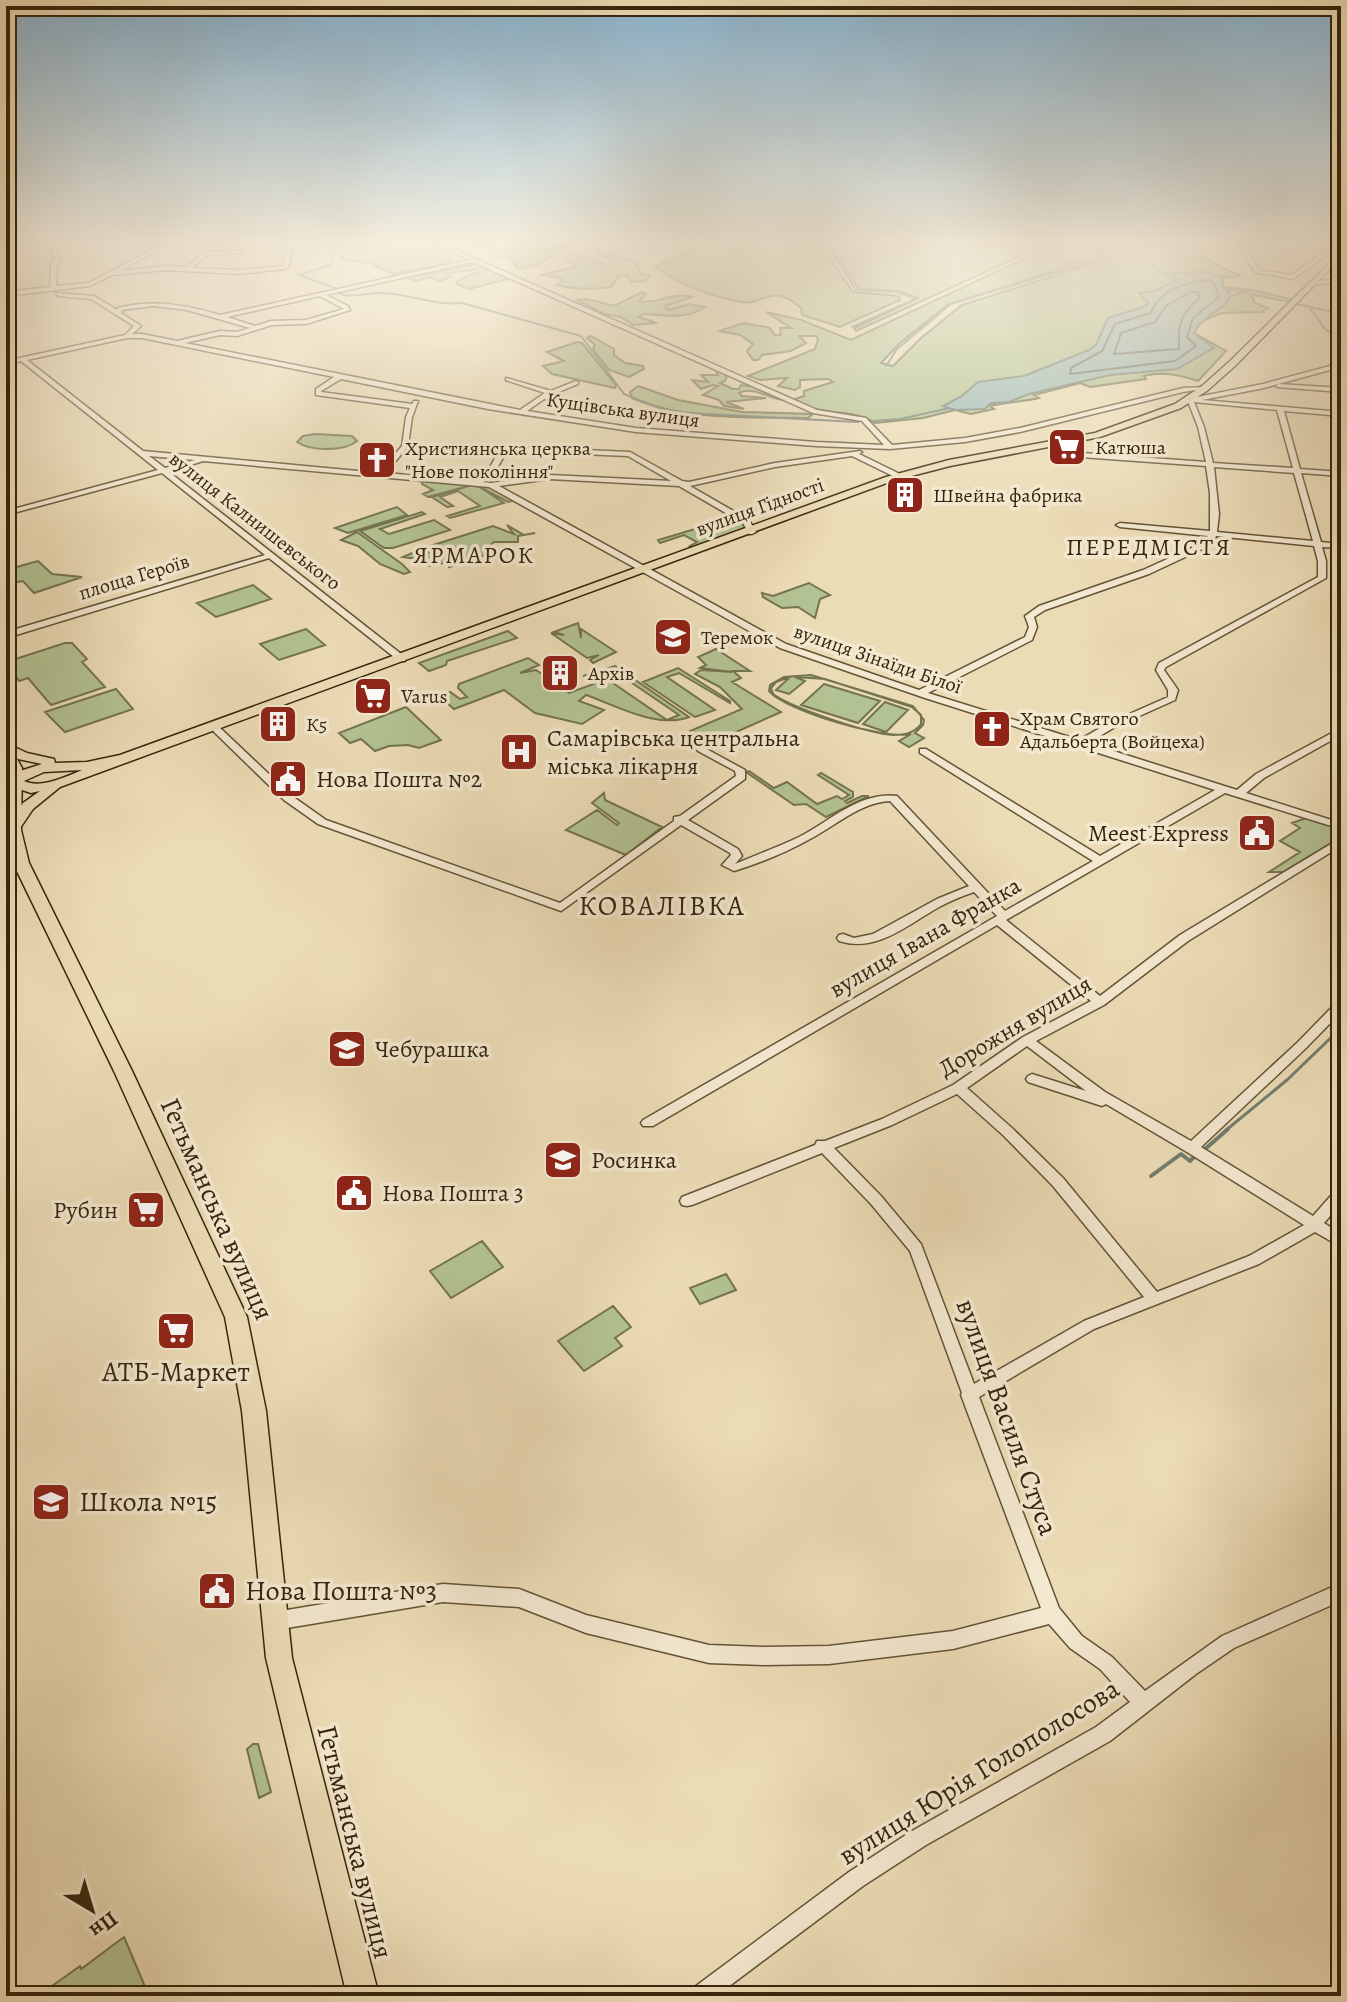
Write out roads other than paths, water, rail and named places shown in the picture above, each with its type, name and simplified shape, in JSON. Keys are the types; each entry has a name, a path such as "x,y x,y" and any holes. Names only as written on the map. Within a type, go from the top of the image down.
{"highway":[{"name":"Гетьманська вулиця","path":"6,749 13,759 17,780 13,828 21,863 123,1071 236,1317 254,1411 274,1621 290,1711 363,1996"}],"main road":[{"name":"вулиця Гідності","path":"153,749 96,765 40,767 23,773 17,780 18,784 31,789 79,776 752,532 900,476 949,463 1097,435 1191,404 1258,337"},
{"name":"вулиця Гідності","path":"6,749 34,759 69,764 103,761 153,749"},
{"name":"вулиця Гідності","path":"13,828 28,806 79,776"}],"street":[{"path":"6,363 121,337"},
{"name":"Кущівська вулиця","path":"148,337 424,394 636,430 870,447 1000,435 1183,390 1205,388"},
{"path":"174,344 201,337"},
{"path":"648,337 815,412 864,419 890,447"},
{"name":"вулиця Калнишевського","path":"23,360 402,659"},
{"path":"1191,404 1341,365"},
{"path":"341,376 318,390 318,394 413,406"},
{"path":"508,379 552,393"},
{"path":"521,412 543,397 576,383"},
{"path":"1264,386 1341,390"},
{"path":"382,473 405,446 413,406 424,394"},
{"path":"543,397 572,405"},
{"path":"1191,404 1341,414"},
{"path":"920,693 1029,638 1033,627 1029,616 1178,559 1210,542 1215,535 1209,466 1191,404"},
{"path":"1080,744 1112,725 1172,698 1175,695 1160,670 1162,665 1322,578 1322,561 1280,409"},
{"path":"627,447 636,430"},
{"path":"1051,444 1067,454 1341,474"},
{"path":"449,446 504,449 627,447 676,483 750,524 752,532"},
{"path":"141,453 491,485 550,477 700,482 756,468 853,454 870,447"},
{"path":"478,482 490,473 504,449"},
{"path":"853,454 900,476"},
{"path":"6,513 211,458"},
{"path":"505,491 517,481"},
{"name":"вулиця Зінаїди Білої","path":"491,485 783,646 920,693 1341,826"},
{"path":"1120,525 1341,546"},
{"name":"площа Героїв","path":"6,635 272,555"},
{"path":"214,727 288,798 322,822 555,906 567,905 678,819 741,777 740,770 701,749"},
{"path":"1239,793 1260,776 1341,731"},
{"path":"923,751 1101,861"},
{"name":"вулиця Івана Франка","path":"648,1123 1224,789"},
{"path":"678,819 734,851 737,856 727,865 734,868 803,838 875,800 893,798 977,887 1001,918 1100,1002"},
{"name":"Дорожня вулиця","path":"687,1201 822,1145 887,1122 958,1088 1027,1040 1100,1002 1184,938 1341,841"},
{"path":"843,938 851,943 863,941 977,887"},
{"path":"1192,1148 1341,1005"},
{"path":"1027,1040 1119,1106 1341,1241"},
{"path":"1032,1079 1119,1106"},
{"path":"958,1088 997,1122 1086,1214 1121,1262 1154,1298"},
{"name":"вулиця Василя Стуса","path":"822,1145 876,1200 916,1248 1052,1614 1076,1642 1106,1663 1144,1703"},
{"path":"969,1395 1089,1325 1254,1260 1313,1226 1341,1194"},
{"name":"вулиця Юрія Голополосова","path":"699,1996 856,1879 919,1838 1103,1734 1228,1642 1341,1592"},
{"path":"274,1621 443,1593 519,1598 586,1624 709,1654 764,1656 829,1655 953,1640 1052,1614"}],"water":[{"path":"1099,337 1200,337 1214,348 1177,369 1110,375 1029,394 1009,402 991,403 985,409 955,410 943,406 962,396 978,382 1024,376 1096,345"}],"waterway":[{"path":"582,337 624,394 669,412 858,422"},
{"path":"886,366 897,349 911,337"},
{"path":"872,421 900,419 950,408"},
{"path":"1225,1131 1287,1080 1341,1028"},
{"path":"1204,1150 1228,1129"},
{"path":"1151,1176 1181,1154 1190,1161 1194,1157"}],"place":[{"name":"Катюша","path":"1067,447"},
{"name":"Християнська церква \"Нове покоління\"","path":"377,460"},
{"name":"Швейна фабрика","path":"905,495"},
{"name":"Теремок","path":"673,637"},
{"name":"Архів","path":"560,673"},
{"name":"Varus","path":"373,696"},
{"name":"К5","path":"278,724"},
{"name":"Храм Святого Адальберта (Войцеха)","path":"992,729"},
{"name":"Самарівська центральна міська лікарня","path":"519,752"},
{"name":"Нова Пошта №2","path":"288,779"},
{"name":"Meest Express","path":"1257,833"},
{"name":"Чебурашка","path":"347,1049"},
{"name":"Росинка","path":"563,1160"},
{"name":"Нова Пошта 3","path":"354,1193"},
{"name":"Рубин","path":"146,1210"},
{"name":"АТБ-Маркет","path":"176,1331"},
{"name":"Школа №15","path":"51,1502"},
{"name":"Нова Пошта №3","path":"217,1591"}],"district":[{"name":"ПЕРЕДМІСТЯ","path":"1149,547"},
{"name":"ЯРМАРОК","path":"474,555"},
{"name":"КОВАЛІВКА","path":"662,906"}]}
